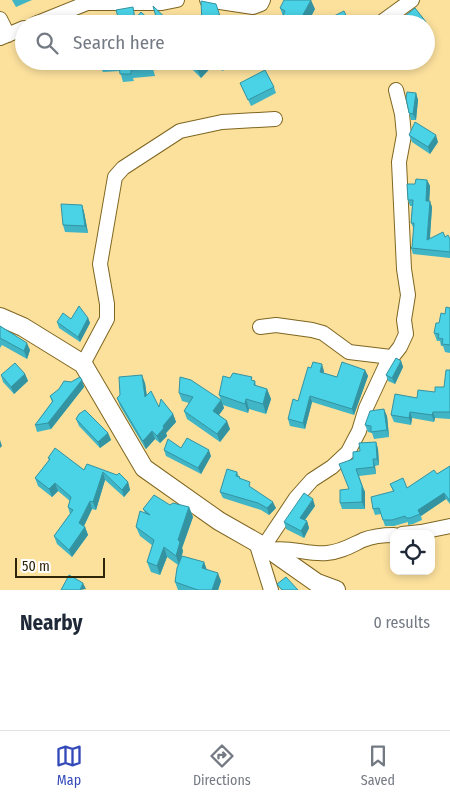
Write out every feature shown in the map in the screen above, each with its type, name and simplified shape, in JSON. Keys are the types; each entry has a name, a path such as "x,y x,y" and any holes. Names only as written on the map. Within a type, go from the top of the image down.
{"street":[{"path":"57,15 88,2 162,3 177,0"},
{"path":"207,0 253,7 261,4 263,0"},
{"path":"391,15 412,0"},
{"path":"0,19 4,36"},
{"path":"271,590 263,546 296,498 312,480 332,467 348,452 359,431 366,408 391,357 400,347 406,334 404,320 408,295 404,269 399,162 404,135 402,114 396,90"},
{"path":"83,364 107,319 108,304 100,264 115,177 123,168 180,131 222,122 275,119"},
{"path":"0,317 23,327 83,364 144,468 219,521 263,546 317,583 336,590"},
{"path":"260,327 276,324 312,330 323,333 349,352 391,357"},
{"path":"431,530 450,526"},
{"path":"263,546 327,553 349,548 375,536 390,534"}],"building":[{"path":"284,0 311,0 303,15 283,15 285,11 280,8"},
{"path":"201,1 216,4 219,15 202,15"},
{"path":"153,6 163,15 156,15"},
{"path":"133,7 134,15 117,15 116,10"},
{"path":"415,8 420,15 406,15"},
{"path":"344,11 346,15 336,15"},
{"path":"120,70 131,70 131,74 120,74"},
{"path":"265,70 274,87 248,100 240,83"},
{"path":"407,92 416,93 413,114 409,113 406,98"},
{"path":"415,122 436,135 428,147 409,135"},
{"path":"416,179 427,180 426,201 430,201 427,240 443,232 445,237 448,235 450,239 450,252 411,248 414,223 411,223 413,200 408,200 407,184 415,184"},
{"path":"61,204 82,205 85,226 63,225"},
{"path":"79,306 88,318 78,337 57,322 63,313 71,319"},
{"path":"446,307 450,308 450,345 442,344 443,339 438,338 439,334 434,333 436,323 439,323 441,313 445,314"},
{"path":"0,326 27,343 24,351 0,338"},
{"path":"396,358 401,361 392,378 386,375"},
{"path":"313,362 322,364 320,372 337,377 342,362 365,370 352,409 310,396 303,423 288,419 293,399 298,401 308,367 311,368"},
{"path":"15,363 25,374 11,387 1,375"},
{"path":"446,370 450,370 450,412 433,412 432,415 410,412 409,418 391,415 395,394 417,398 418,390 435,392 435,387 444,387"},
{"path":"233,373 252,377 251,380 255,381 254,385 267,389 263,404 246,399 245,404 219,395 223,376 230,378"},
{"path":"142,375 145,397 151,391 159,407 161,399 173,414 157,436 152,431 143,441 117,398 120,395 119,377"},
{"path":"80,377 82,380 48,423 35,425 53,401 50,396 59,389 64,381 71,382"},
{"path":"180,377 191,380 221,400 213,411 227,421 217,434 184,411 193,397 179,393"},
{"path":"384,409 387,430 371,432 371,426 365,425 370,411"},
{"path":"85,410 108,433 98,442 76,419"},
{"path":"187,438 209,450 198,468 164,450 168,439 181,448"},
{"path":"376,442 377,459 373,459 374,467 356,469 362,486 362,502 340,503 340,490 349,489 339,464 353,459 353,452 360,451 359,443"},
{"path":"55,448 84,470 87,464 117,475 119,473 128,482 122,490 103,472 93,502 90,501 79,523 85,527 69,550 54,536 73,510 68,507 71,497 55,483 49,489 35,478 50,459 48,458"},
{"path":"450,466 450,501 444,493 418,510 420,514 410,518 405,516 392,520 383,520 379,508 373,509 371,497 394,491 390,484 403,478 407,488 434,470 437,474"},
{"path":"227,469 237,472 236,476 250,482 249,486 273,502 267,508 258,503 220,492"},
{"path":"304,493 313,499 300,518 307,521 301,531 284,522"},
{"path":"154,495 170,505 173,503 189,507 178,540 180,542 176,556 164,547 157,566 147,562 154,540 136,527 140,511 150,515 143,509"},
{"path":"182,556 204,562 202,568 218,573 212,590 198,590 175,582 177,568"},
{"path":"69,575 83,583 80,590 61,590"},
{"path":"286,577 298,590 282,590 277,584"}]}
